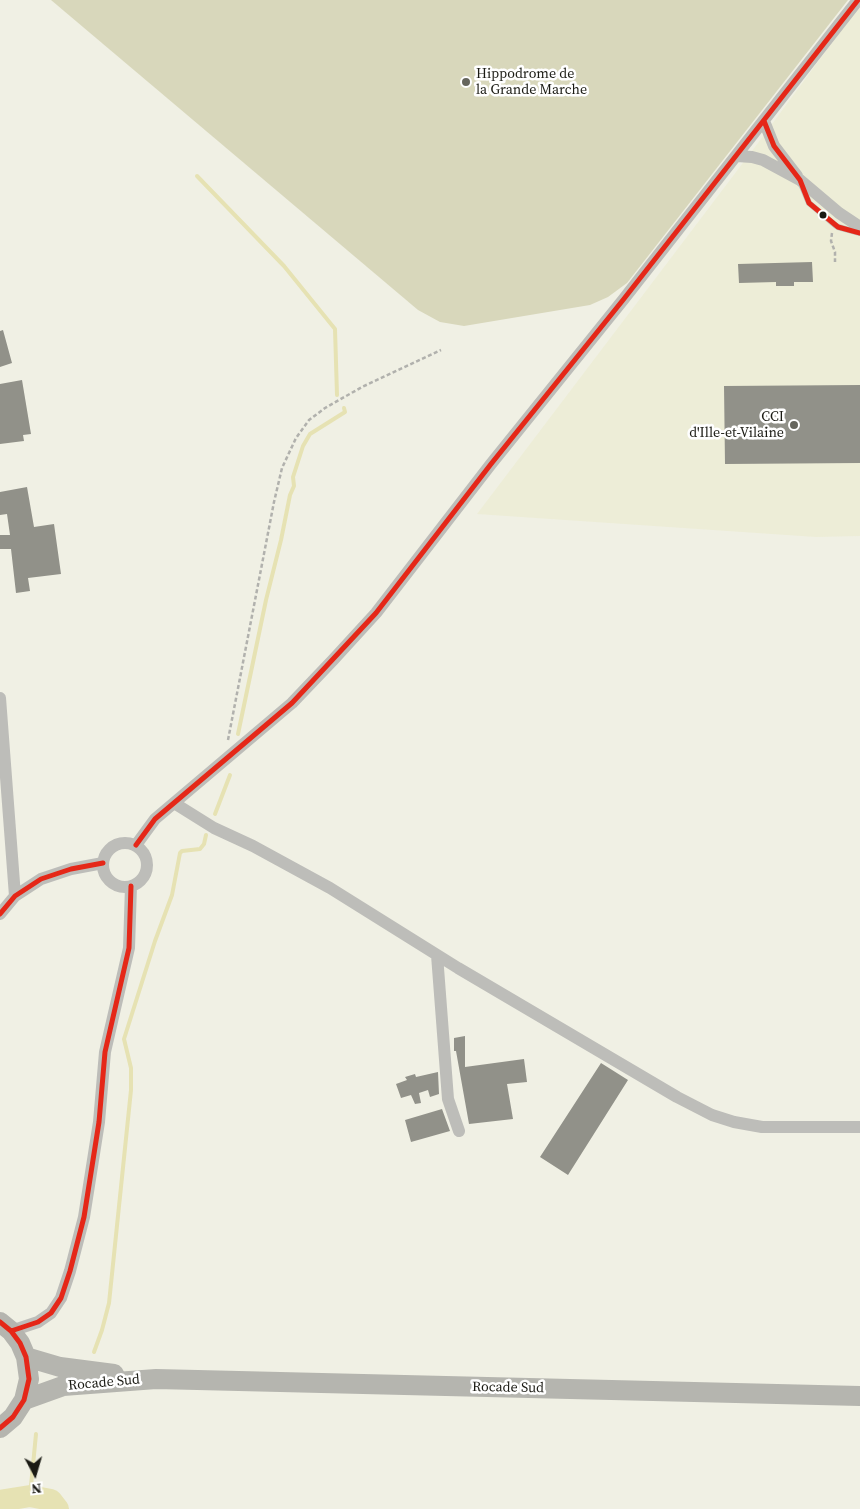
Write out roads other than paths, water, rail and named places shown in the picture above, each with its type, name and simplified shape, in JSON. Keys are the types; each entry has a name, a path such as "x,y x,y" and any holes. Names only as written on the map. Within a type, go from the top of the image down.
{"main road":[{"path":"0,1428 13,1417 24,1400 29,1379 26,1357 20,1343 6,1326"},
{"name":"Rocade Sud","path":"26,1357 60,1367 156,1379"},
{"name":"Rocade Sud","path":"24,1400 63,1386 156,1379 860,1396"}],"street":[{"path":"136,846 155,819 292,703 376,612 858,0"},
{"path":"764,121 774,146 800,180 839,214 860,226"},
{"path":"737,156 763,160 800,180"},
{"path":"0,698 15,896"},
{"path":"174,803 214,828 253,846 330,888 437,955 677,1097 712,1115 734,1122 762,1127 860,1127"},
{"path":"128,843 136,846 145,855 147,862 144,877 138,883 130,886 121,887 114,884 106,876 103,863 108,851 117,844 128,843"},
{"path":"0,914 15,896 40,879 71,869 103,863"},
{"path":"6,1326 38,1322 51,1313 61,1298 70,1271 84,1217 99,1122 105,1052 129,948 130,886"},
{"path":"437,955 448,1099 458,1131"}],"lane":[{"path":"800,180 808,203 838,228 860,232"}],"waterway":[{"path":"197,176 284,266 335,329 337,395"},
{"path":"238,734 266,600 290,495 294,486 293,477 303,446 310,434 345,412 344,408"},
{"path":"215,814 230,775"},
{"path":"94,1352 109,1303 131,1090 131,1068 124,1039 155,941 172,895 180,853 182,851 200,849 204,844 206,835"},
{"path":"30,1496 36,1434"},
{"path":"0,1501 30,1496 51,1500 58,1509"}],"place":[{"name":"Hippodrome de la Grande Marche","path":"466,82"},
{"name":"CCI d'Ille-et-Vilaine","path":"794,425"}]}
